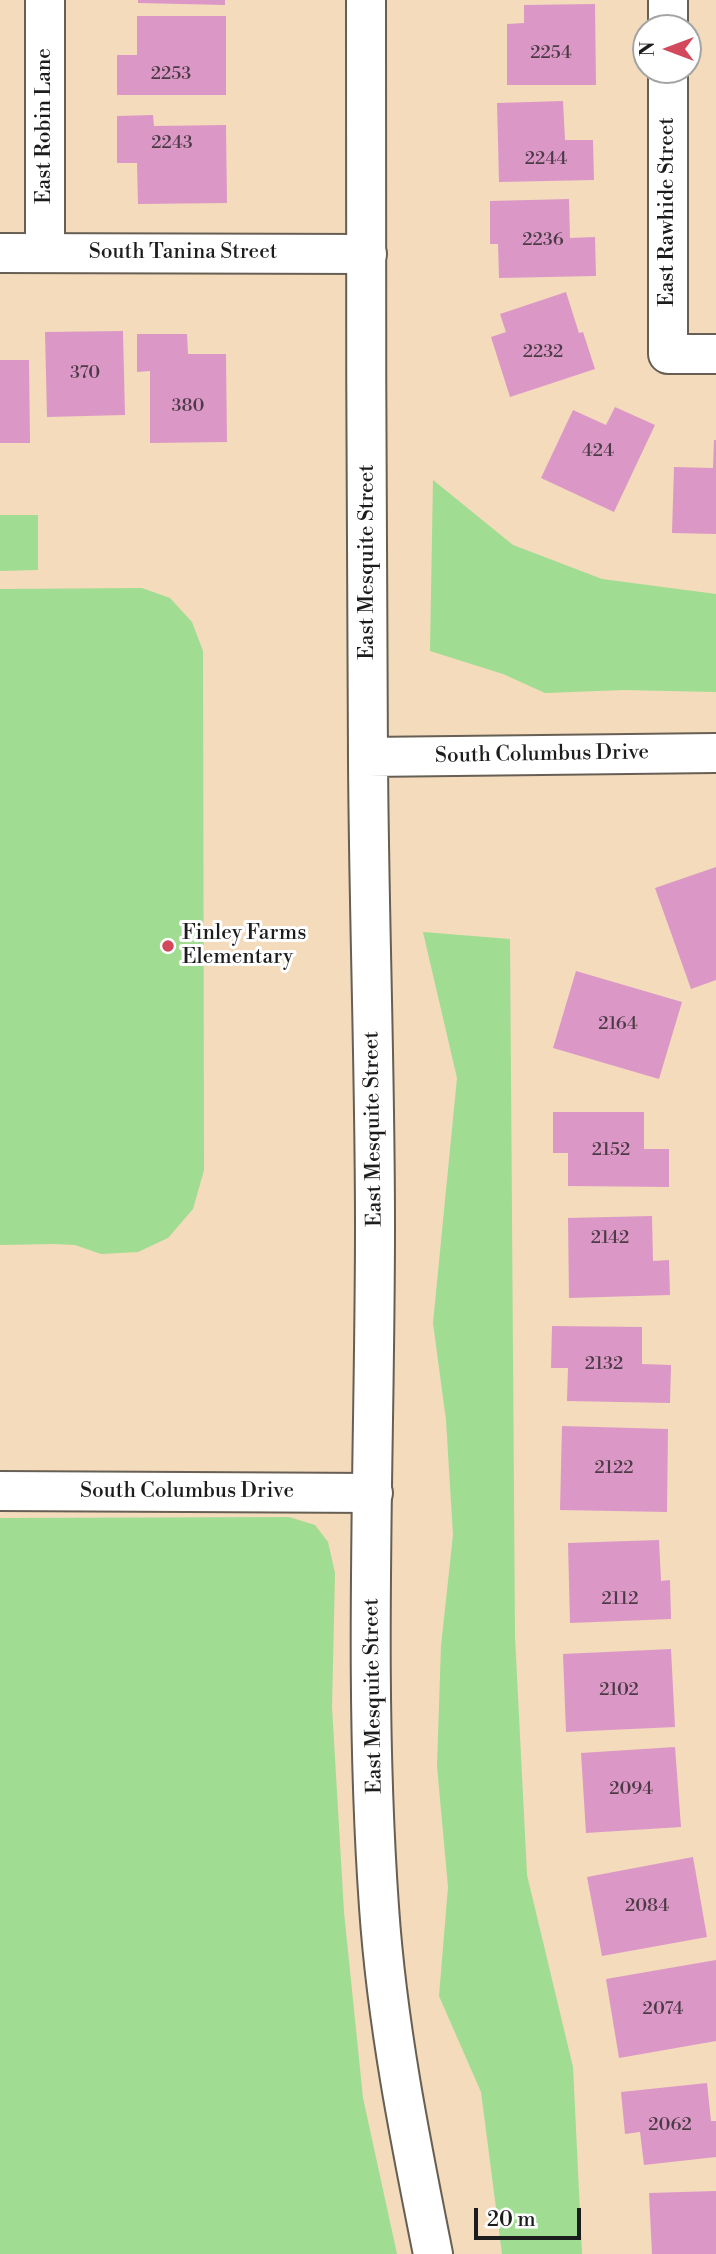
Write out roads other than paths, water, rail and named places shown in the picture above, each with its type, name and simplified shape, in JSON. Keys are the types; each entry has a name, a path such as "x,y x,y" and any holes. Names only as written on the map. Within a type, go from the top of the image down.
{"street":[{"name":"East Robin Lane","path":"45,0 45,252"},
{"name":"East Mesquite Street","path":"366,0 368,757 375,1223 372,1708 379,1906 399,2082 433,2254"},
{"name":"East Rawhide Street","path":"668,84 668,354 716,354"},
{"name":"South Tanina Street","path":"0,253 367,254"},
{"name":"South Columbus Drive","path":"368,757 716,753"},
{"name":"South Columbus Drive","path":"0,1491 373,1493"}],"place":[{"name":"Finley Farms Elementary","path":"168,946"}]}
